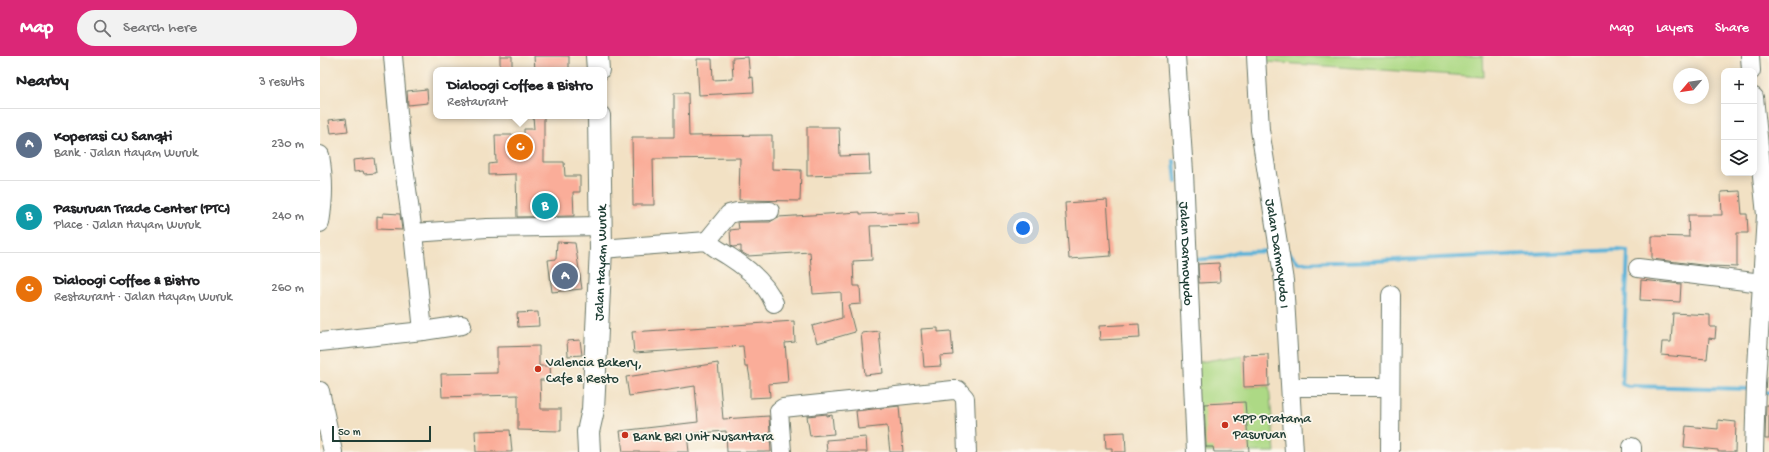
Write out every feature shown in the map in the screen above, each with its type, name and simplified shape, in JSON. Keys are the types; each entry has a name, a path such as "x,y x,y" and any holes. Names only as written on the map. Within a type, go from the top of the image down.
{"main road":[{"path":"597,56 598,67"},
{"name":"Jalan Hayam Wuruk","path":"589,452 588,432 593,410 601,249 598,119"},
{"name":"Jalan Hayam Wuruk","path":"593,410 601,429 602,452"}],"street":[{"path":"393,56 401,146 413,233 423,331"},
{"name":"Jalan Darmoyudo","path":"1176,56 1188,260 1196,452"},
{"name":"Jalan Darmoyudo I","path":"1256,56 1260,130 1284,281 1294,452"},
{"path":"1750,56 1751,68"},
{"path":"1754,452 1762,283 1767,234 1755,104"},
{"path":"320,155 324,201 320,223"},
{"path":"601,249 707,241 729,214 737,212 770,211"},
{"path":"413,233 487,228 600,226"},
{"path":"707,241 713,248 738,263 760,281 770,293 774,303"},
{"path":"1638,268 1762,283"},
{"path":"1390,452 1391,295"},
{"path":"320,342 423,331 462,325"},
{"path":"1291,388 1390,387"},
{"path":"782,452 779,417 780,411 783,408 953,390 961,392 965,398 967,452"},
{"path":"320,391 333,452"}],"green space":[{"path":"1266,56 1483,56 1484,77 1267,62"},
{"path":"1243,355 1245,387 1269,386 1275,452 1197,452 1193,363"}],"building":[{"path":"500,56 512,56 512,67 500,67"},
{"path":"534,56 569,56 569,67 535,67"},
{"path":"748,57 750,78 753,77 754,92 699,95 697,59 712,59 713,80 733,79 732,58"},
{"path":"427,89 428,103 408,105 407,91"},
{"path":"674,93 688,93 689,136 772,135 772,169 801,170 800,201 739,200 740,158 653,159 654,205 633,205 632,137 674,137"},
{"path":"346,118 348,131 331,133 329,120"},
{"path":"533,119 544,119 544,162 564,162 565,176 580,176 580,192 573,192 574,216 517,217 516,174 489,175 489,164 496,163 495,135 524,135 524,129 534,129"},
{"path":"807,127 839,127 840,156 869,155 870,174 807,176"},
{"path":"374,158 376,173 364,174 363,171 354,172 353,160"},
{"path":"1740,191 1742,214 1747,214 1748,233 1737,233 1737,267 1710,266 1652,259 1652,236 1689,237 1688,215 1722,215 1721,192"},
{"path":"1107,200 1111,256 1069,259 1065,203"},
{"path":"860,212 860,214 918,212 919,225 870,226 872,260 853,261 854,286 860,286 861,304 848,305 855,332 817,343 812,326 842,318 841,292 813,294 810,252 748,256 741,252 741,246 733,247 731,245 730,230 739,229 738,222 770,222 778,217"},
{"path":"383,213 400,214 402,230 377,229 377,216 383,217"},
{"path":"557,242 575,243 582,289 552,292 548,260 556,259"},
{"path":"1219,263 1220,282 1199,283 1198,264"},
{"path":"1641,280 1681,284 1680,302 1640,300"},
{"path":"538,312 539,326 518,327 517,313"},
{"path":"1673,313 1710,315 1710,327 1716,327 1715,339 1709,338 1707,359 1661,355 1662,342 1671,342"},
{"path":"794,321 795,342 785,343 788,382 769,384 770,397 750,398 750,378 748,367 745,367 743,346 634,353 632,332"},
{"path":"1139,324 1140,338 1100,340 1099,326"},
{"path":"938,328 938,332 951,331 953,355 940,356 941,366 924,367 921,329"},
{"path":"879,331 883,373 865,375 861,333"},
{"path":"580,340 582,355 568,356 567,341"},
{"path":"539,346 539,366 550,366 551,380 540,380 541,409 561,409 561,431 518,430 518,395 442,397 441,374 497,373 497,347"},
{"path":"1268,354 1269,386 1244,387 1243,355"},
{"path":"718,363 723,419 769,416 771,452 727,452 726,431 687,434 689,452 623,452 620,431 698,422 695,386 629,396 626,377"},
{"name":"KPP Pratama Pasuruan","path":"1245,402 1249,452 1214,452 1213,447 1206,447 1204,404"},
{"path":"1766,405 1769,405 1769,439 1765,439"},
{"path":"899,406 903,452 890,452 887,426 858,429 856,411"},
{"path":"827,414 827,416 832,415 834,434 810,436 807,416"},
{"path":"1718,420 1736,422 1735,452 1718,452 1718,450 1684,447 1686,426 1718,429"},
{"path":"510,430 512,452 476,452 475,431"},
{"path":"1125,432 1126,452 1112,452 1112,448 1106,448 1105,433"},
{"path":"866,437 867,452 827,452 826,440"}],"waterway":[{"path":"1174,161 1176,182"},
{"path":"1285,252 1288,252 1299,263 1617,250 1628,251 1622,384 1628,386 1751,389"},
{"path":"1192,260 1220,258 1240,252 1274,251"},
{"path":"1760,391 1769,393"}],"place":[{"name":"Dialoogi Coffee & Bistro","path":"520,147"},
{"name":"Pasuruan Trade Center (PTC)","path":"545,206"},
{"name":"Koperasi CU Sanqti","path":"565,276"},
{"name":"Valencia Bakery, Cafe & Resto","path":"538,369"},
{"name":"KPP Pratama Pasuruan","path":"1225,425"},
{"name":"Bank BRI Unit Nusantara","path":"625,435"}]}
